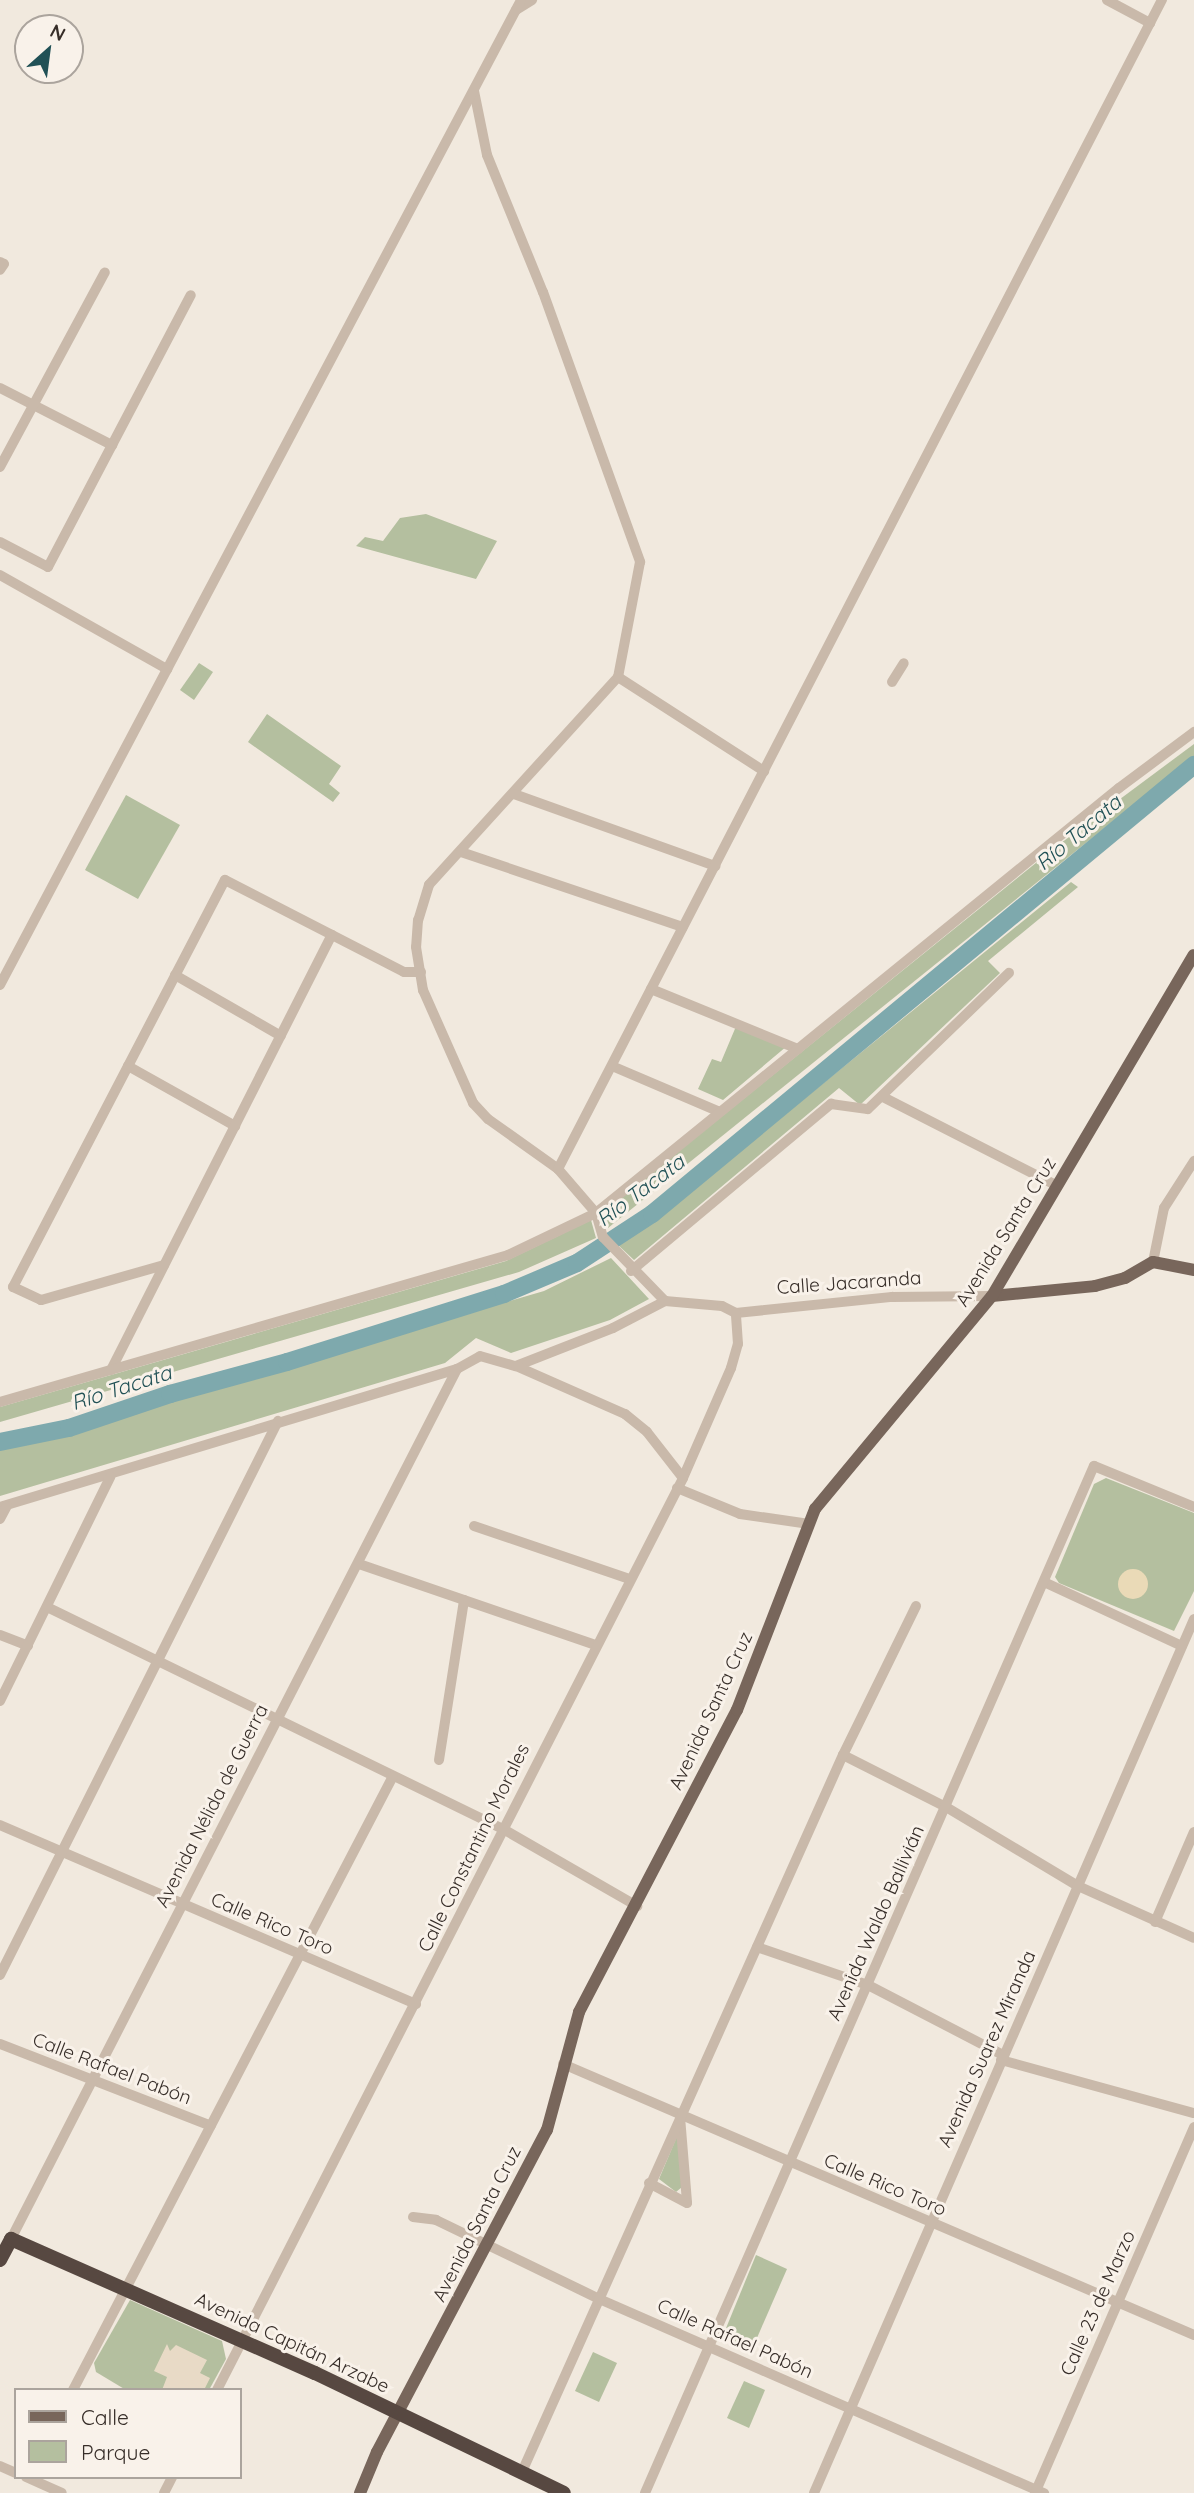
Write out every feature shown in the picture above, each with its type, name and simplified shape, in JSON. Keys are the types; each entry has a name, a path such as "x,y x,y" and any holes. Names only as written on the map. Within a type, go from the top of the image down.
{"highway":[{"name":"Avenida Capitán Arzabe","path":"6,2236 244,2342 564,2493"},
{"name":"Avenida Nélida de Guerra","path":"0,2260 6,2236"}],"main road":[{"name":"Avenida Santa Cruz","path":"360,2493 398,2414 489,2247 547,2130 579,2012 637,1906 737,1710 815,1509 949,1354 992,1296 1194,955"},
{"path":"1153,1262 1194,1270"},
{"name":"Calle Jacaranda","path":"992,1296 1096,1286 1125,1278 1153,1262"}],"street":[{"path":"0,985 518,5 532,0"},
{"path":"1107,0 1150,23"},
{"path":"558,1169 1162,0"},
{"path":"474,91 487,155 543,292 640,562 618,677 429,886 418,920 423,990 473,1103 488,1119 558,1169 596,1213 603,1237 611,1247 631,1271 665,1301 614,1328 516,1366"},
{"path":"0,262 0,270"},
{"path":"0,467 105,272"},
{"path":"0,542 48,567 191,295"},
{"path":"0,388 112,445"},
{"path":"0,575 167,669"},
{"path":"892,682 904,663"},
{"path":"618,677 764,771"},
{"path":"0,1402 508,1255 596,1213 1194,732"},
{"path":"514,794 715,866"},
{"path":"461,852 683,927"},
{"path":"164,1265 41,1300 13,1287 225,880 404,972 421,972"},
{"path":"111,1370 332,935"},
{"path":"631,1271 831,1104 868,1109 1009,973"},
{"path":"174,975 281,1035"},
{"path":"651,989 798,1049"},
{"path":"128,1066 235,1126"},
{"path":"612,1066 720,1112"},
{"path":"883,1097 1058,1186"},
{"path":"1153,1262 1164,1209 1194,1161"},
{"name":"Calle Jacaranda","path":"665,1301 722,1306 736,1313 892,1297 992,1296"},
{"name":"Calle Constantino Morales","path":"218,2388 244,2342 683,1478 731,1368 738,1344 736,1313"},
{"path":"0,1519 3,1506 110,1477 278,1421 457,1369 480,1356 516,1366 625,1414 647,1432 683,1478"},
{"name":"Avenida Nélida de Guerra","path":"6,2236 94,2082 457,1369"},
{"path":"0,1975 278,1421"},
{"name":"Avenida Waldo Ballivián","path":"646,2493 788,2162 1094,1466 1194,1507"},
{"path":"0,1701 110,1477"},
{"path":"677,1489 740,1514 809,1524"},
{"path":"474,1527 630,1579"},
{"path":"359,1564 596,1645"},
{"path":"1044,1583 1182,1646"},
{"path":"439,1760 464,1600"},
{"path":"47,1606 503,1829 637,1906"},
{"path":"521,2474 597,2298 843,1755 916,1606"},
{"name":"Avenida Suarez Miranda","path":"814,2493 1194,1619"},
{"path":"0,1635 28,1646"},
{"path":"843,1755 946,1807 1078,1886 1194,1938"},
{"path":"74,2388 393,1776"},
{"name":"Calle Rico Toro","path":"0,1825 416,2004"},
{"path":"1155,1922 1194,1832"},
{"path":"757,1947 868,1984 1002,2057 1194,2113"},
{"name":"Calle Rafael Pabón","path":"0,2044 211,2126"},
{"name":"Calle Rico Toro","path":"564,2064 1194,2335"},
{"path":"649,2183 687,2203 680,2116"},
{"name":"Calle 23 de Marzo","path":"1038,2492 1116,2303 1194,2127"},
{"name":"Calle Rafael Pabón","path":"413,2217 436,2220 597,2298 1038,2492"},
{"path":"30,2479 62,2493"}],"green space":[{"path":"426,514 497,541 476,579 356,546 365,537 383,541 400,518"},
{"path":"199,663 213,672 194,700 180,690"},
{"path":"267,714 341,766 329,784 340,793 333,802 248,742"},
{"path":"1194,744 1194,756 608,1228 603,1212 1057,846"},
{"path":"126,795 180,825 138,899 85,870"},
{"path":"1071,882 1078,887 988,961 1000,973 860,1105 839,1088 634,1260 617,1244 698,1185"},
{"path":"737,1024 787,1046 723,1100 698,1089 712,1059 721,1062"},
{"path":"591,1220 596,1238 519,1272 0,1422 0,1407 506,1261"},
{"path":"611,1258 649,1299 610,1320 511,1353 476,1338 445,1363 0,1496 0,1449 544,1291"},
{"path":"1106,1478 1194,1513 1194,1591 1174,1631 1059,1583 1055,1577 1094,1484"},
{"path":"678,2134 682,2187 676,2192 659,2179"},
{"path":"756,2255 787,2269 750,2354 722,2338"},
{"path":"130,2300 222,2341 226,2359 210,2388 123,2388 96,2372 94,2363"},
{"path":"593,2352 617,2363 599,2402 575,2391"},
{"path":"744,2381 765,2390 749,2428 727,2418"}],"sand":[{"path":"1133,1569 1144,1573 1148,1584 1144,1595 1133,1599 1122,1595 1118,1584 1122,1573"}],"shaded area":[{"path":"167,2344 170,2351 176,2345 207,2360 200,2373 210,2378 205,2388 163,2388 167,2377 154,2371"}],"waterway":[{"name":"Río Tacata","path":"0,1442 69,1428 170,1394 287,1362 504,1294 577,1263 652,1214 1194,765"}]}
